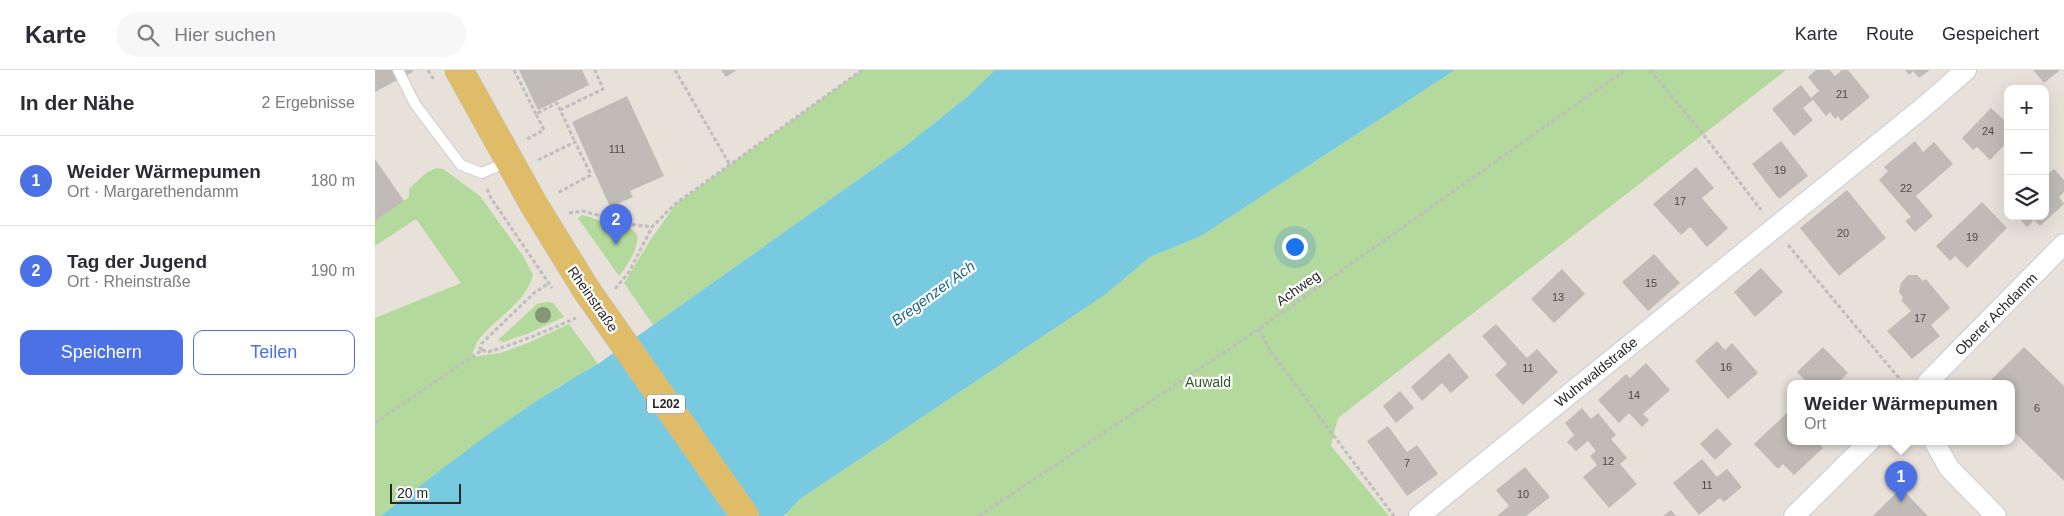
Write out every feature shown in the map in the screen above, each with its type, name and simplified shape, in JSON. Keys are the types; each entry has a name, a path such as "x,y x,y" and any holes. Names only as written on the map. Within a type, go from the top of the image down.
{"main road":[{"name":"Rheinstraße","path":"459,70 509,161 587,291 745,516"}],"street":[{"name":"Wuhrwaldstraße","path":"1419,516 1967,70"},
{"name":"Oberer Achdamm","path":"1930,380 2064,244"},
{"path":"1794,516 1866,445"},
{"path":"1935,445 1949,468 1997,516"}],"lane":[{"path":"399,70 415,104 461,165 482,173 509,161"}],"path":[{"path":"509,161 544,130 514,70"},
{"path":"560,110 603,89 595,70"},
{"path":"675,70 729,166"},
{"path":"629,272 652,227 675,204 862,70"},
{"name":"Achweg","path":"979,516 1259,330 1625,70"},
{"path":"1650,70 1703,134 1774,227 1901,380"},
{"path":"536,114 557,103 591,176 538,211"},
{"path":"509,161 575,142"},
{"path":"538,211 583,211 629,224 652,227"},
{"path":"375,424 482,350 483,344 489,337 534,293 549,283"},
{"path":"1259,330 1271,352 1394,516"},
{"path":"482,350 488,352 538,336"}],"green space":[{"path":"862,70 995,70 967,97 903,148 653,325 624,283 651,239 676,204"},
{"name":"Auwald","path":"1455,70 1786,70 1338,418 1331,446 1389,516 787,516 786,514 800,499 1106,294 1150,257 1201,236"},
{"path":"436,168 443,169 480,196 523,256 533,275 523,295 477,342 471,357 501,353 569,324 598,364 559,386 381,516 375,516 375,318 461,283 416,219 375,246 375,221 409,197 409,189 426,173"},
{"path":"582,215 612,225 629,228 637,235 633,254 619,276 578,218"},
{"path":"553,303 564,317 527,334 503,342 498,340 537,304"}],"water":[{"name":"Bregenzer Ach","path":"995,70 1455,70 1201,236 1150,257 1106,294 800,499 784,516 381,516 514,416 569,380 598,364 903,148 967,97"}],"building":[{"path":"375,70 412,70 413,72 375,92"},
{"path":"519,70 582,70 589,85 538,110"},
{"path":"721,70 737,70 726,77"},
{"path":"1816,70 1830,70 1835,76 1842,70 1848,70 1870,97 1841,121 1838,116 1835,119 1830,112 1826,116 1813,100 1803,108 1813,120 1794,136 1772,109 1801,85 1811,98 1819,91 1808,77"},
{"path":"1905,70 1930,70 1919,78 1913,71 1909,75"},
{"path":"2033,70 2060,70 2044,83"},
{"path":"627,96 664,176 630,191 633,197 610,207 572,122"},
{"path":"1991,108 2004,120 2004,145 1990,160 1977,147 1973,150 1962,138"},
{"path":"1781,141 1808,176 1779,199 1752,164"},
{"path":"1915,141 1923,152 1934,142 1953,164 1916,196 1933,216 1915,232 1905,221 1911,217 1879,180 1888,171 1884,167"},
{"path":"375,159 404,201 375,221"},
{"path":"1696,167 1714,188 1702,198 1728,228 1707,247 1690,227 1681,235 1653,204"},
{"path":"2054,169 2064,180 2064,192 2059,197 2064,204 2049,218 2049,175"},
{"path":"1847,190 1886,238 1839,276 1800,228"},
{"path":"1982,202 2007,228 1967,268 1955,256 1950,261 1936,246"},
{"path":"2021,220 2034,220 2027,227"},
{"path":"2034,220 2047,220 2040,226"},
{"path":"1654,254 1680,283 1648,311 1622,282"},
{"path":"1761,268 1783,292 1755,317 1734,292"},
{"path":"1562,269 1585,294 1554,323 1531,299"},
{"path":"1908,275 1917,275 1923,281 1926,279 1950,308 1931,325 1940,336 1912,359 1887,331 1911,311 1901,300 1903,298 1899,292 1901,283"},
{"path":"1496,324 1527,358 1537,349 1558,372 1523,405 1495,375 1507,364 1482,336"},
{"path":"1717,341 1725,350 1732,343 1758,373 1728,399 1695,361"},
{"path":"1823,347 1848,373 1840,380 1805,380 1797,372"},
{"path":"2024,347 2064,386 2064,481 2015,433 2015,380 1991,380"},
{"path":"1449,353 1469,377 1451,393 1442,383 1422,401 1411,387"},
{"path":"1646,363 1670,390 1643,414 1649,420 1642,427 1629,413 1619,423 1598,400 1626,374 1630,378"},
{"path":"1400,391 1414,408 1396,423 1383,406"},
{"path":"1582,408 1591,419 1598,413 1616,435 1611,439 1627,458 1620,464 1637,484 1609,508 1583,477 1597,465 1590,456 1596,451 1588,441 1576,451 1567,442 1574,435 1565,423"},
{"path":"1787,413 1787,445 1820,445 1823,448 1794,475 1783,464 1778,469 1754,444"},
{"path":"1388,426 1407,452 1417,445 1438,474 1407,496 1367,441"},
{"path":"1717,428 1732,444 1715,460 1700,444"},
{"path":"1702,459 1717,477 1727,469 1742,487 1724,502 1720,498 1699,515 1673,483"},
{"path":"1525,467 1550,497 1526,516 1497,516 1509,506 1496,490"},
{"path":"1901,488 1928,516 1873,516"},
{"path":"1671,510 1676,516 1663,516"}],"place":[{"name":"Tag der Jugend","path":"616,245"},
{"name":"Weider Wärmepumen","path":"1901,502"}]}
